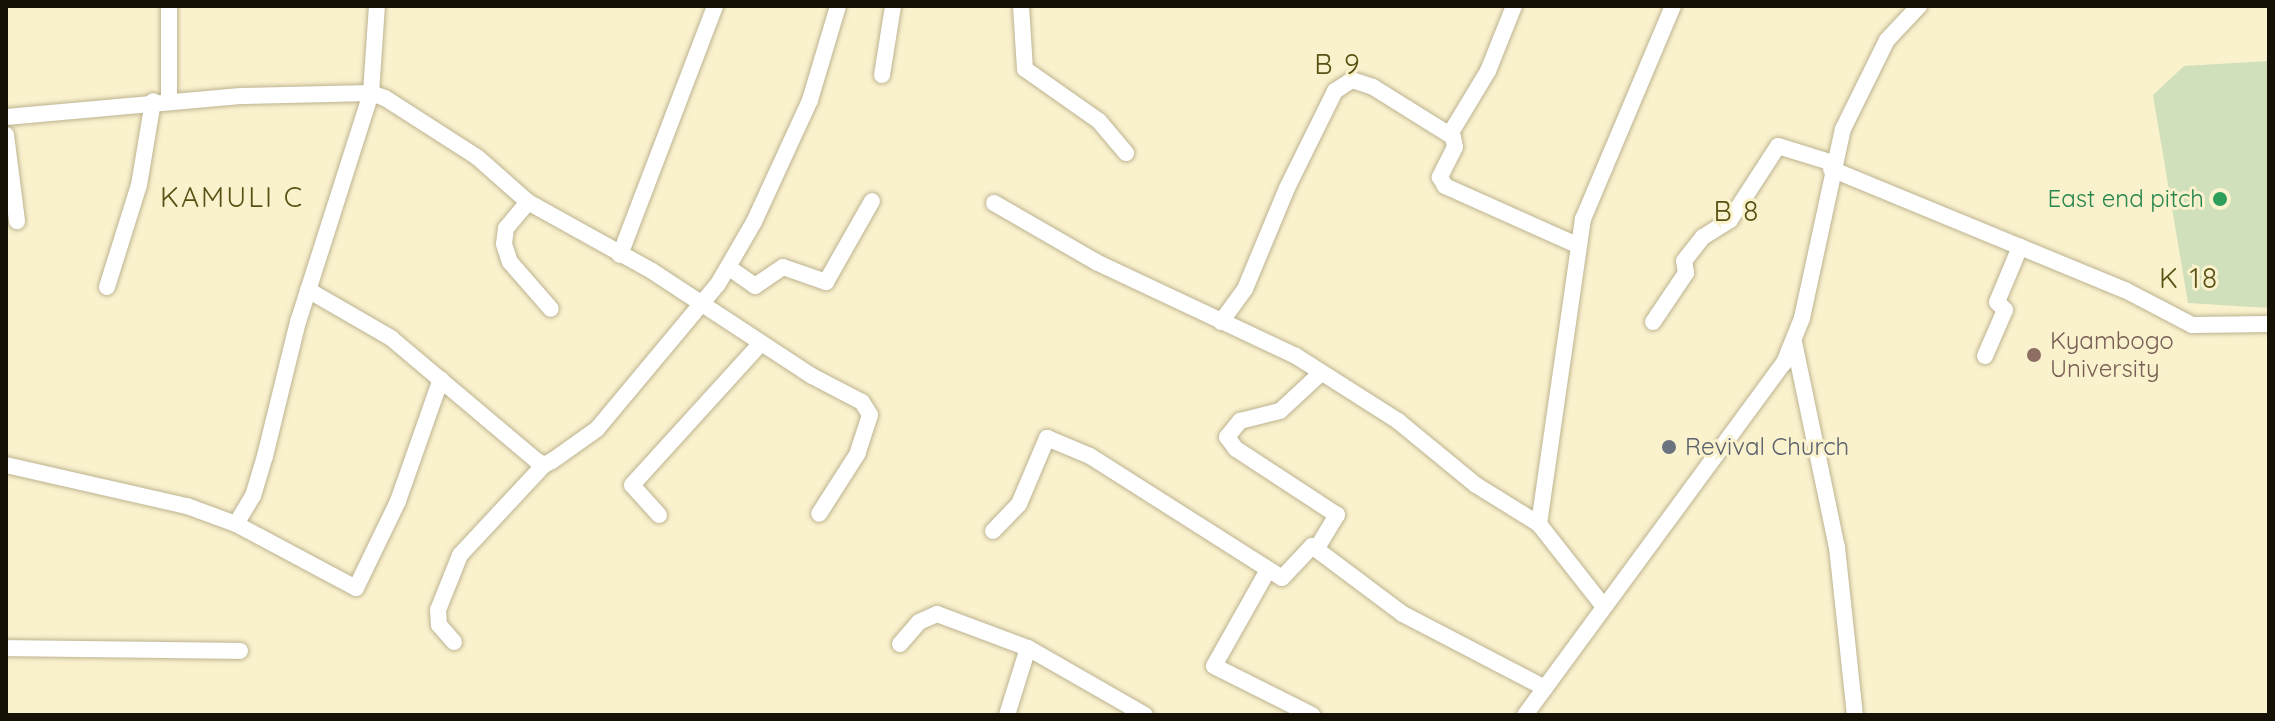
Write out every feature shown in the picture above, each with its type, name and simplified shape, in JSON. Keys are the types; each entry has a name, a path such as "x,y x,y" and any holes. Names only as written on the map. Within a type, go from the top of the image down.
{"street":[{"path":"107,287 161,101 169,6"},
{"path":"236,524 253,496 308,290 371,93 377,6"},
{"path":"620,255 715,6"},
{"path":"454,642 439,625 438,610 460,555 544,465 597,429 728,267 767,196 810,100 838,6"},
{"path":"882,75 893,6"},
{"path":"1021,6 1025,69 1099,121 1126,153"},
{"path":"1450,134 1488,71 1514,6"},
{"path":"1539,524 1577,245 1606,157 1673,6"},
{"path":"1525,715 1756,405 1794,342 1832,166 1874,63 1895,29 1919,6"},
{"path":"1221,322 1245,289 1287,188 1340,85 1359,80 1450,134 1456,144 1442,183 1577,245"},
{"path":"6,117 161,101 371,93 446,136 528,202 701,304 868,410 858,453 819,514"},
{"path":"6,135 17,221"},
{"path":"1653,322 1686,273 1684,261 1703,237 1730,220 1778,146 2125,290 2192,325 2269,324"},
{"path":"728,267 755,286 783,267 826,282 872,201"},
{"path":"528,202 506,228 504,244 510,262 551,309"},
{"path":"994,203 1076,252 1321,373 1410,429 1476,485 1539,524 1604,607"},
{"path":"1985,356 2005,310 1997,302 2020,247"},
{"path":"308,290 371,324 544,465"},
{"path":"1794,342 1837,547 1857,713"},
{"path":"659,515 632,485 761,343"},
{"path":"1317,548 1337,515 1236,449 1227,437 1240,421 1280,411 1321,373"},
{"path":"6,465 187,506 236,524 356,588 398,501 441,379"},
{"path":"993,531 1019,504 1047,438 1090,456 1285,578 1307,547 1317,548 1403,614 1545,688"},
{"path":"1268,570 1214,666 1312,715"},
{"path":"900,644 919,622 937,614 1028,648 1124,711 1145,715"},
{"path":"6,648 240,651"},
{"path":"1007,715 1028,648"}],"green space":[{"name":"East end pitch","path":"2269,61 2269,308 2188,303 2153,95 2184,66"}],"place":[{"name":"East end pitch","path":"2220,199"},
{"name":"Kyambogo University","path":"2034,355"},
{"name":"Revival Church","path":"1669,447"}],"district":[{"name":"B 9","path":"1338,64"},
{"name":"KAMULI C","path":"232,197"},
{"name":"B 8","path":"1737,211"},
{"name":"K 18","path":"2189,278"}]}
